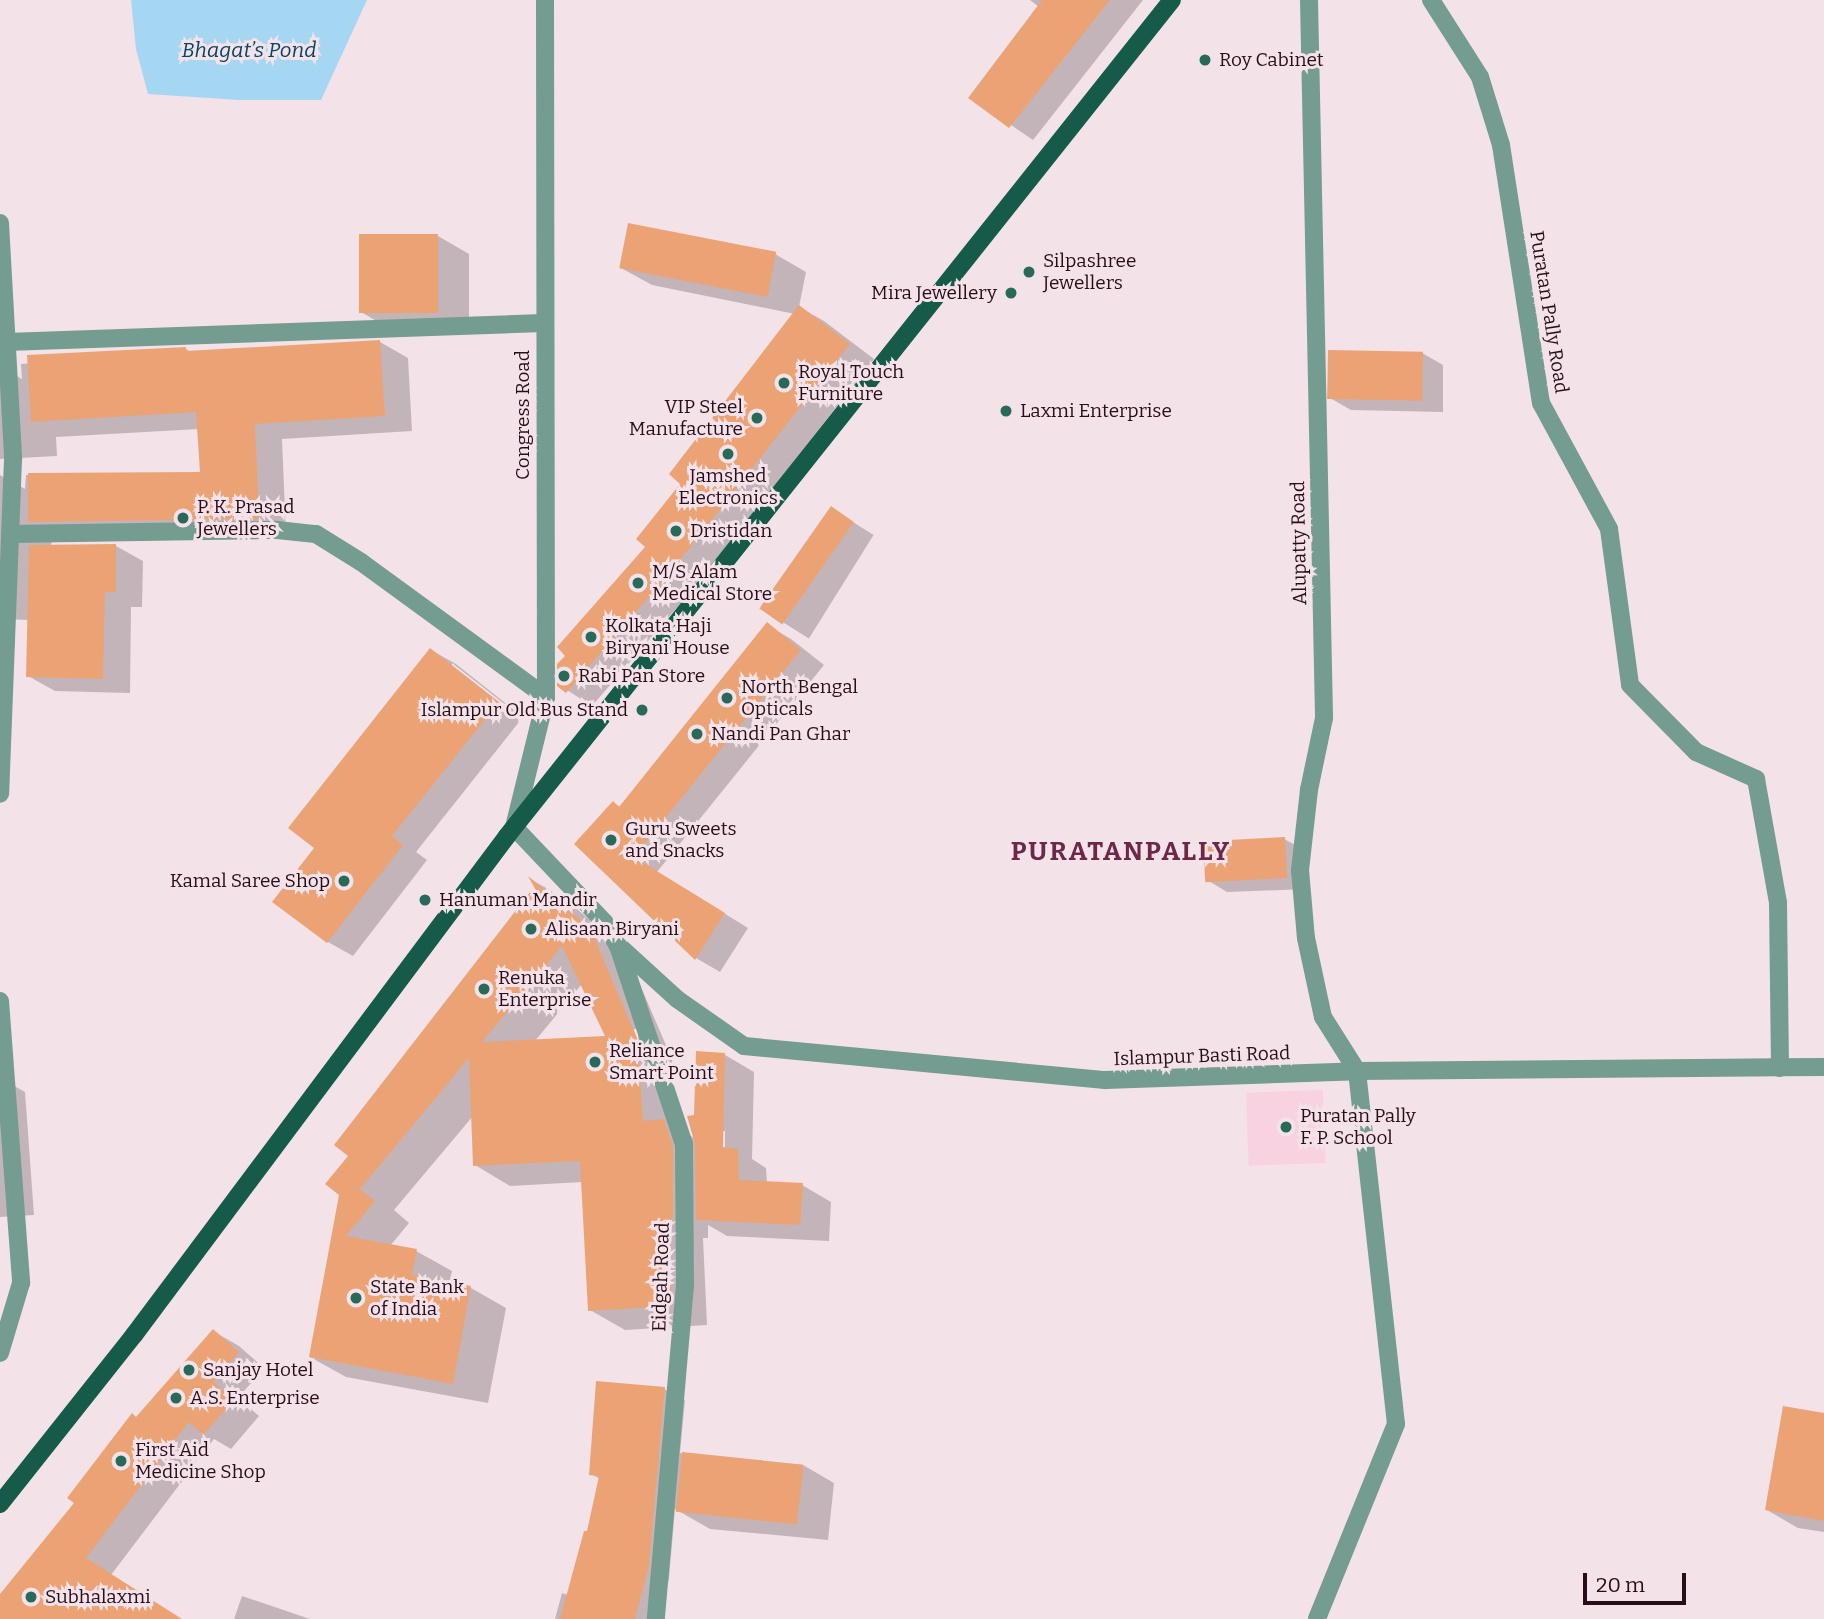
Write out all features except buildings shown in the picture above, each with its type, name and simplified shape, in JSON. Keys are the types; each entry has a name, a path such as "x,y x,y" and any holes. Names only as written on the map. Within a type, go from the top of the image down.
{"main road":[{"path":"0,1504 134,1335 514,827 1172,0"}],"street":[{"name":"Congress Road","path":"514,827 546,696 543,323 545,0"},
{"name":"Alupatty Road","path":"1309,0 1324,718 1309,790 1300,870 1306,938 1324,1017 1357,1071"},
{"name":"Puratan Pally Road","path":"1431,0 1480,77 1501,145 1541,403 1609,530 1630,685 1696,752 1756,779 1778,903 1780,1068"},
{"path":"0,223 13,459 0,794"},
{"path":"7,342 543,323"},
{"path":"10,534 277,530 316,534 361,562 546,696"},
{"path":"514,827 605,923 618,946"},
{"name":"Islampur Basti Road","path":"618,946 677,999 744,1046 1105,1080 1357,1071 1824,1067"},
{"name":"Eidgah Road","path":"618,946 684,1144 685,1285 656,1619"},
{"path":"0,1001 21,1283 0,1353"},
{"path":"1317,1619 1396,1424 1357,1071"}],"shaded area":[{"name":"Puratan Pally F. P. School","path":"1323,1090 1326,1163 1249,1166 1246,1093"}],"water":[{"name":"Bhagat’s Pond","path":"131,0 367,0 321,100 239,100 148,94 136,49"}],"place":[{"name":"Roy Cabinet","path":"1205,60"},
{"name":"Silpashree Jewellers","path":"1029,272"},
{"name":"Mira Jewellery","path":"1011,293"},
{"name":"Royal Touch Furniture","path":"784,383"},
{"name":"Laxmi Enterprise","path":"1006,411"},
{"name":"VIP Steel Manufacture","path":"757,418"},
{"name":"Jamshed Electronics","path":"728,454"},
{"name":"P. K. Prasad Jewellers","path":"183,518"},
{"name":"Dristidan","path":"676,531"},
{"name":"M/S Alam Medical Store","path":"638,583"},
{"name":"Kolkata Haji Biryani House","path":"591,637"},
{"name":"Rabi Pan Store","path":"564,676"},
{"name":"North Bengal Opticals","path":"727,698"},
{"name":"Islampur Old Bus Stand","path":"642,710"},
{"name":"Nandi Pan Ghar","path":"697,734"},
{"name":"Guru Sweets and Snacks","path":"611,840"},
{"name":"Kamal Saree Shop","path":"344,881"},
{"name":"Hanuman Mandir","path":"425,900"},
{"name":"Alisaan Biryani","path":"531,929"},
{"name":"Renuka Enterprise","path":"484,989"},
{"name":"Reliance Smart Point","path":"595,1062"},
{"name":"Puratan Pally F. P. School","path":"1286,1127"},
{"name":"State Bank of India","path":"356,1298"},
{"name":"Sanjay Hotel","path":"189,1370"},
{"name":"A.S. Enterprise","path":"176,1398"},
{"name":"First Aid Medicine Shop","path":"121,1461"},
{"name":"Subhalaxmi","path":"31,1597"}],"district":[{"name":"PURATANPALLY","path":"1121,852"}]}
